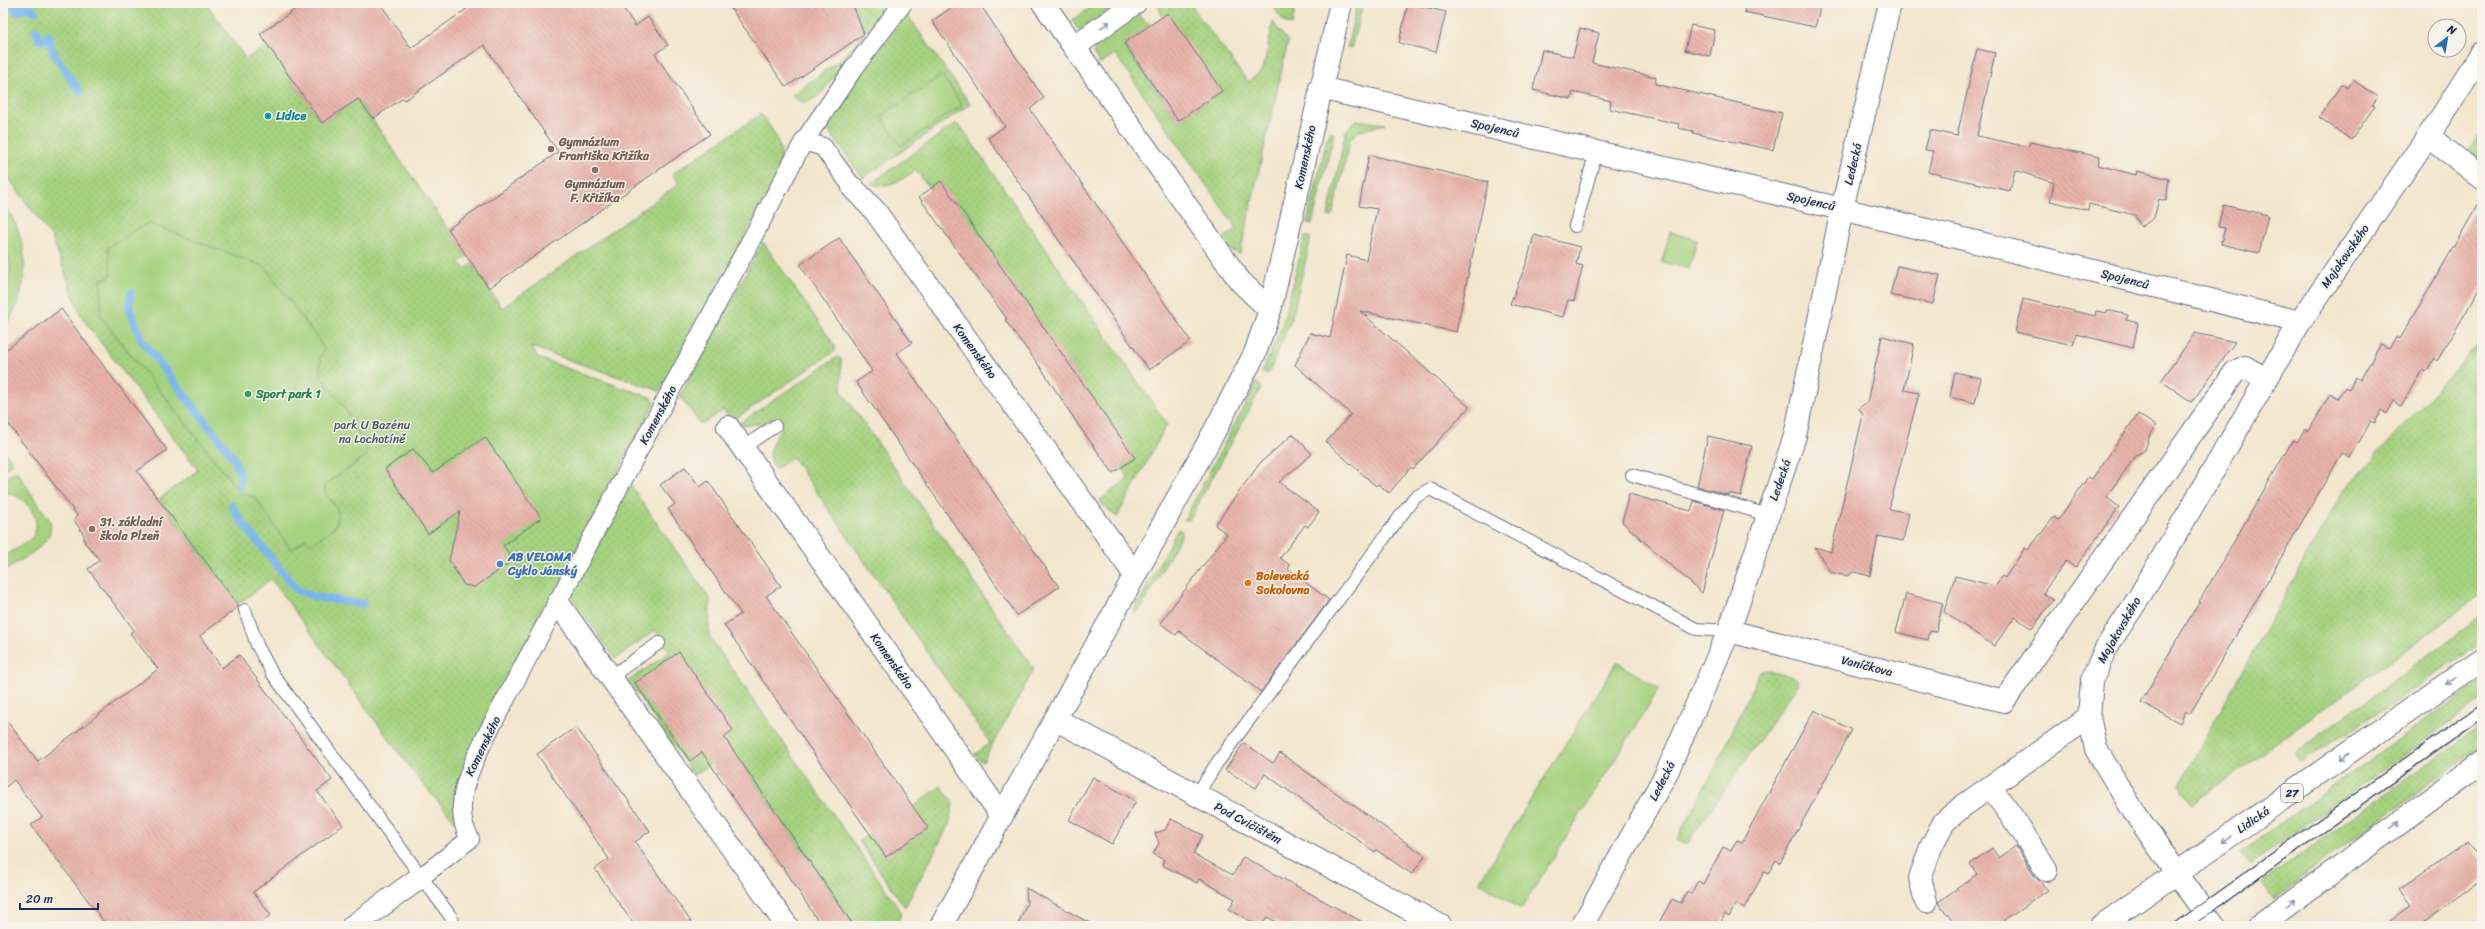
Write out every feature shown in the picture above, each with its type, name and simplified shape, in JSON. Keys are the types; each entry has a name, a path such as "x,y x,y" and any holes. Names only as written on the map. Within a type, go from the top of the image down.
{"street":[{"name":"Komenského","path":"421,876 470,840 461,818 462,799 468,773 804,141 854,68 903,3"},
{"path":"1043,3 1240,281 1270,310"},
{"path":"1074,47 1135,3"},
{"name":"Komenského","path":"941,926 1249,365 1270,310 1320,88 1341,3"},
{"name":"Ledecká","path":"1582,926 1667,772 1729,631 1795,436 1842,209 1890,3"},
{"name":"Majakovského","path":"2208,918 2107,770 2096,749 2089,717 2092,680 2106,648 2138,599 2300,322 2428,136 2482,53"},
{"name":"Spojenců","path":"1320,88 1842,209 2300,322"},
{"path":"2428,136 2482,178"},
{"name":"Komenského","path":"804,141 823,147 852,188 879,217 1135,575"},
{"name":"Vaníčkova","path":"1729,631 2004,701 2235,372 2245,367 2266,379"},
{"name":"Komenského","path":"728,427 1002,816"},
{"path":"558,603 787,926"},
{"name":"Lidická","path":"2101,926 2482,659"},
{"path":"1926,902 1920,878 1930,847 1944,822 1963,806 1991,788 2089,717"},
{"name":"Pod Cvičištěm","path":"1055,719 1441,926"},
{"path":"2259,926 2482,762"},
{"path":"1991,788 2020,828 2046,870"},
{"path":"353,926 421,876"}],"lane":[{"path":"1575,226 1596,152"},
{"path":"742,448 775,426"},
{"path":"1632,475 1768,515"},
{"path":"1197,795 1217,763 1414,498 1430,489 1696,629 1729,631"},
{"path":"245,610 256,645 272,673 451,917 454,926"},
{"path":"610,677 659,643"},
{"path":"2181,926 2208,918 2482,711"}],"green space":[{"name":"park U Bazénu na Lochotíně","path":"3,3 206,3 246,59 268,45 322,123 358,99 467,256 459,262 465,269 472,264 502,308 679,184 672,174 761,114 774,133 781,153 781,169 660,391 531,347 538,358 652,398 655,402 618,471 623,479 468,773 470,839 416,776 271,579 237,605 159,499 198,470 82,318 52,238 3,170"},
{"path":"852,3 889,3 823,91 808,102 796,99 792,95 844,57 864,34"},
{"path":"1097,3 1119,3 1079,31 1072,20"},
{"path":"1158,3 1189,3 1248,82 1263,70 1273,22 1288,42 1240,254 1230,250 1221,240 1237,229 1115,54 1099,64 1094,53 1095,42 1136,14 1151,25 1124,44 1178,121 1221,91 1162,17"},
{"path":"1271,3 1296,3 1292,25 1284,22"},
{"path":"1357,3 1363,3 1351,49 1347,48"},
{"path":"906,13 970,104 863,178 828,130 827,118"},
{"path":"942,75 962,105 901,146 881,116"},
{"path":"1356,120 1385,124 1357,132 1350,140 1332,217 1328,216 1346,131"},
{"path":"955,124 961,127 1167,424 1117,517 1099,501 1129,478 1122,467 1134,458 941,182 930,189 916,170 894,183 883,185 870,184"},
{"path":"1331,131 1334,134 1312,224 1307,223 1327,139"},
{"path":"2482,132 2482,168 2466,155"},
{"path":"3,205 12,218 19,233 23,249 24,266 23,283 19,299 3,328 3,300 9,282 10,265 3,232"},
{"name":"Sport park 1","path":"148,223 265,267 324,348 320,359 321,377 346,410 369,454 325,485 325,492 338,511 336,526 311,544 306,539 291,550 255,497 241,493 101,317 101,280 111,276 108,247"},
{"path":"1670,232 1697,240 1689,269 1662,262"},
{"path":"1305,236 1310,237 1310,242 1292,317 1269,373 1262,373 1282,326"},
{"path":"763,242 835,346 835,351 732,421 723,410 701,425 680,396"},
{"path":"2482,341 2482,595 2192,804 2179,785 2343,491"},
{"path":"837,357 841,359 841,390 1034,669 983,762 974,755 990,743 793,458 775,469 770,453 772,444 781,429 774,418 762,424 737,425"},
{"path":"1257,382 1261,388 1190,519 1184,520"},
{"path":"3,449 13,463 3,470"},
{"path":"16,471 50,521 50,530 42,544 35,551 3,571 3,557 27,542 33,536 36,529 34,514 24,501 17,496 3,493 3,480"},
{"path":"631,486 710,599 709,636 902,913 895,926 854,926 742,763 727,773 716,760 694,775 628,681 670,652 655,630 615,659 571,596"},
{"path":"1178,529 1182,531 1181,536 1140,610 1136,613 1133,612"},
{"path":"2482,616 2482,642 2392,704 2301,762 2294,753"},
{"path":"1617,662 1659,689 1521,909 1479,882"},
{"path":"1765,670 1796,678 1799,683 1687,844 1677,839 1717,764 1760,672"},
{"path":"2482,680 2482,699 2250,865 2241,852"},
{"path":"2482,725 2482,745 2326,859 2274,900 2261,883"},
{"path":"941,786 953,803 949,825 905,907 859,841 870,834 886,857 913,807"}],"building":[{"name":"Gymnázium Františka Křižíka","path":"304,3 380,3 411,48 475,3 620,3 635,26 648,17 668,45 655,54 710,134 489,288 448,229 558,152 484,45 405,100 403,98 373,119 358,99 322,123 260,34"},
{"path":"727,3 852,3 864,34 786,87"},
{"path":"958,3 979,3 1044,98 1030,109 1191,341 1149,370 988,138 1005,126 932,21"},
{"path":"1408,3 1446,12 1436,52 1399,43"},
{"path":"1745,3 1821,3 1815,27 1744,12"},
{"path":"1168,13 1222,91 1178,121 1124,43"},
{"path":"1691,25 1715,30 1710,56 1685,50"},
{"path":"1580,28 1599,33 1592,63 1656,77 1655,84 1782,113 1773,150 1693,133 1693,131 1678,128 1679,124 1610,109 1611,101 1573,92 1571,99 1533,90 1542,50 1573,57"},
{"path":"1977,49 1995,53 1977,136 2028,147 2030,142 2100,157 2098,165 2136,175 2137,171 2169,179 2166,201 2159,199 2154,218 2141,227 2135,215 2089,204 2088,210 2050,201 2054,183 2015,170 2010,191 1928,172 1933,151 1925,150 1930,130 1957,136"},
{"path":"2353,80 2378,97 2372,105 2375,106 2351,140 2319,117 2342,84 2348,88"},
{"path":"1369,155 1488,182 1456,332 1360,311 1469,407 1413,469 1411,467 1389,493 1378,484 1376,486 1326,442 1351,414 1295,365 1310,333 1330,338 1347,255 1366,260 1377,209 1359,206"},
{"path":"941,181 1135,458 1113,473 1079,426 1041,368 1005,320 1007,319 919,197"},
{"path":"2482,198 2482,285 2437,361 2434,358 2426,372 2422,370 2401,406 2393,401 2386,414 2381,411 2375,423 2371,421 2350,458 2342,453 2190,714 2186,711 2180,723 2141,702 2293,440 2297,442 2305,429 2309,431 2330,394 2338,399 2345,387 2349,389 2356,377 2360,380 2381,344 2389,348 2396,337 2400,339"},
{"path":"2223,205 2268,215 2259,253 2221,244 2225,228 2218,227"},
{"path":"1534,235 1580,247 1576,264 1583,266 1574,301 1568,300 1563,317 1510,304 1527,262"},
{"path":"839,238 912,343 897,353 1059,587 1017,615 856,382 872,371 800,265"},
{"path":"1897,266 1940,275 1933,304 1890,295"},
{"path":"2023,299 2095,316 2096,311 2107,313 2107,310 2128,315 2126,320 2138,323 2133,348 2076,334 2073,345 2015,332"},
{"path":"61,309 167,450 137,471 239,606 200,636 222,668 239,655 332,780 317,791 343,825 253,892 271,915 256,926 107,926 31,825 42,817 14,780 3,789 3,716 38,761 158,669 130,633 134,630 88,569 100,560 84,542 84,535 74,520 77,515 3,417 3,352"},
{"path":"2195,333 2235,342 2192,402 2161,381"},
{"path":"1882,336 1914,344 1904,390 1919,393 1889,509 1909,513 1903,541 1878,536 1870,576 1854,572 1847,576 1830,572 1815,547 1831,552 1863,415 1859,408 1867,402"},
{"path":"1955,372 1981,378 1975,403 1950,397"},
{"path":"2138,414 2156,426 2149,437 2145,450 2135,457 2106,497 2119,507 2075,568 2066,561 2043,593 2053,600 2032,629 2015,617 1994,646 1944,612 1955,576 1995,586 2002,576 2005,578 2025,548 2028,550 2054,517 2058,520 2088,477 2092,479"},
{"path":"1293,434 1312,454 1279,482 1319,512 1308,527 1305,525 1280,558 1290,565 1288,569 1329,600 1261,692 1179,631 1176,635 1160,623 1227,534 1215,525 1260,463"},
{"path":"1708,436 1752,446 1741,496 1728,493 1728,495 1697,486"},
{"path":"485,437 541,518 503,546 510,555 508,564 475,587 464,585 449,560 460,511 428,534 385,469 413,449 433,473"},
{"path":"685,467 700,487 708,481 781,586 766,596 928,828 886,857 724,625 741,614 668,509 675,504 660,485"},
{"path":"1629,494 1691,511 1694,501 1724,510 1702,593 1622,522"},
{"path":"1906,594 1943,603 1936,632 1930,631 1928,640 1896,632"},
{"path":"679,652 733,730 724,737 854,926 821,926 782,865 781,867 702,752 690,761 635,683"},
{"path":"1814,710 1852,730 1780,863 1776,860 1768,874 1764,872 1745,908 1736,904 1729,917 1725,914 1719,926 1657,926 1672,899 1681,903 1687,891 1691,894 1698,881 1703,884 1723,847 1731,851 1737,840 1742,842"},
{"path":"576,727 650,831 635,842 694,926 635,926 595,869 609,859 537,754"},
{"path":"1244,743 1273,763 1280,753 1425,856 1412,874 1376,850 1375,852 1265,774 1256,788 1225,770"},
{"path":"1093,777 1136,801 1112,844 1069,820"},
{"path":"1171,819 1203,835 1193,854 1233,875 1243,857 1370,926 1284,926 1267,917 1262,926 1259,926 1229,909 1235,899 1199,879 1197,883 1162,865 1164,860 1153,854 1159,843 1155,833 1165,830"},
{"path":"2468,842 2482,862 2482,880 2418,926 2382,926 2411,905 2399,890"},
{"path":"2016,846 2035,877 2048,890 1997,926 1956,926 1938,902 1977,874 1970,864 1992,848 1999,858"},
{"path":"1026,888 1095,926 1017,926 1027,903"}],"waterway":[{"path":"17,3 13,8 16,12 29,6 35,12"},
{"path":"36,30 39,40 41,41 49,36 53,53 80,92"},
{"path":"131,293 129,308 142,341 233,457 241,476 239,487"},
{"path":"232,505 238,517 296,589 315,597 363,604"}],"tram line":[{"path":"2170,926 2482,703"},
{"path":"2192,926 2482,718"}],"place":[{"name":"Lidice","path":"268,116"},
{"name":"Gymnázium Františka Křižíka","path":"551,149"},
{"name":"Gymnázium F. Křižíka","path":"595,170"},
{"name":"Sport park 1","path":"248,394"},
{"name":"31. základní škola Plzeň","path":"92,529"},
{"name":"AB VELOMA Cyklo Jánský","path":"500,564"},
{"name":"Bolevecká Sokolovna","path":"1248,583"}]}
